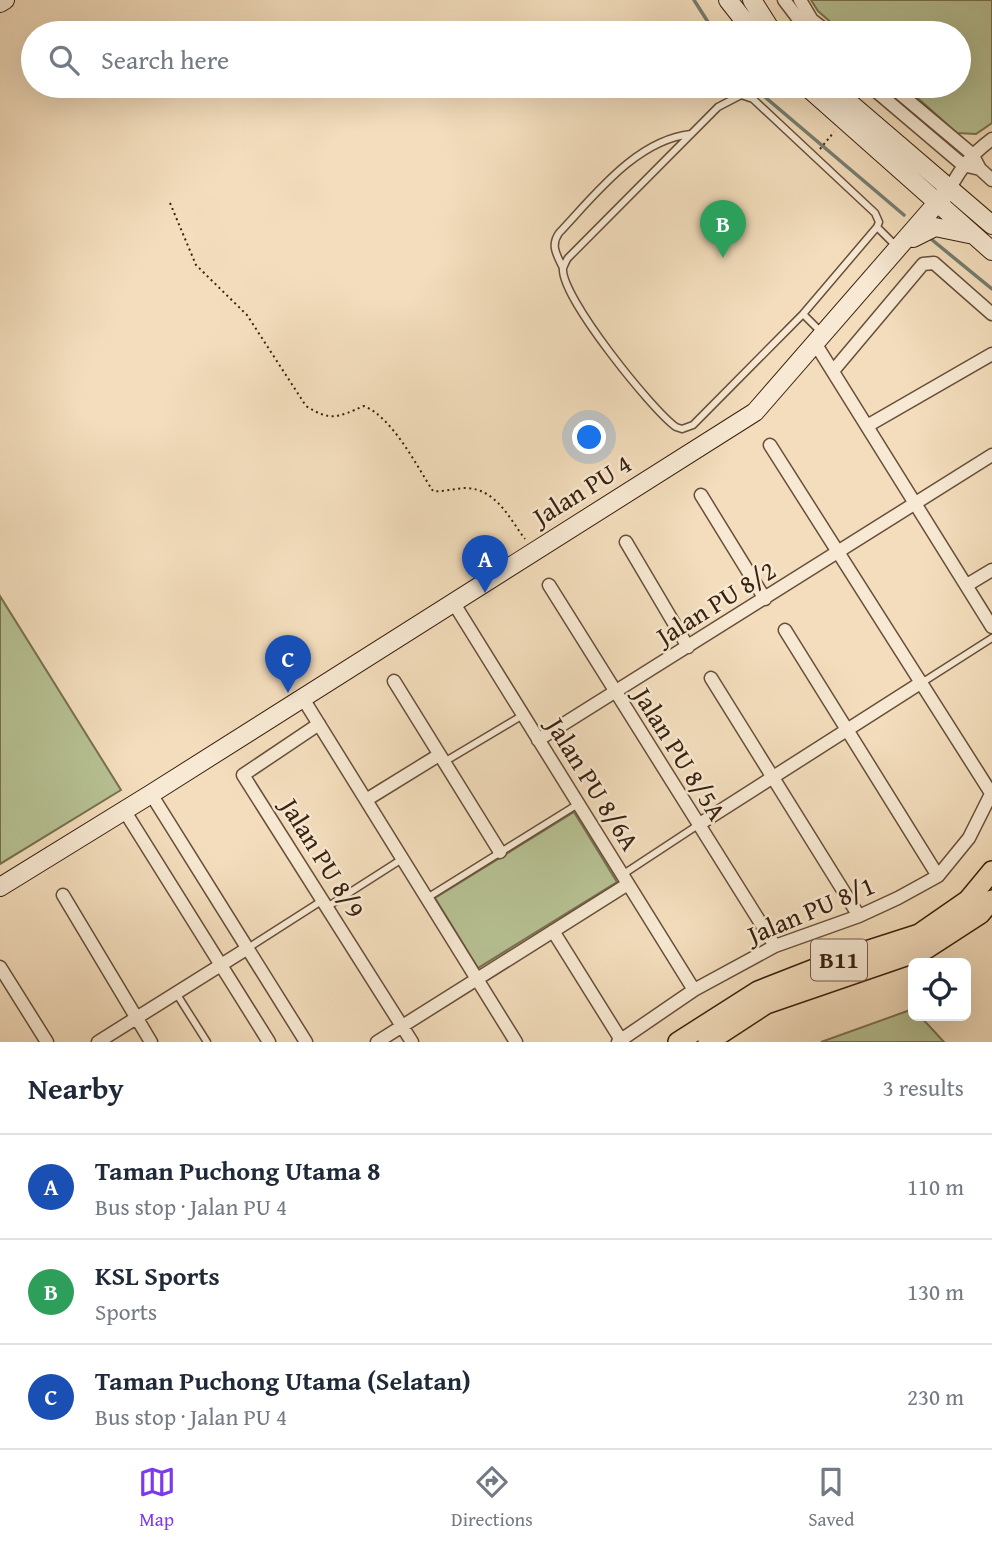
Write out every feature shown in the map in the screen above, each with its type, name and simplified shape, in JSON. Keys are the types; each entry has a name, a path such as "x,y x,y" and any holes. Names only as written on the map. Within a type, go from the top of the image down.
{"main road":[{"name":"B11","path":"678,1042 758,990 832,962 919,934 968,900 992,871"},
{"name":"B11","path":"708,1042 766,1004 926,949 980,914 992,900"}],"street":[{"path":"0,4 5,0"},
{"path":"728,0 745,21"},
{"path":"735,0 747,21"},
{"path":"752,0 765,21"},
{"path":"784,0 800,21"},
{"path":"800,0 813,21"},
{"path":"819,98 992,251"},
{"path":"844,98 992,225"},
{"path":"884,98 963,165 980,169"},
{"path":"906,98 972,153 980,169 992,180"},
{"path":"950,188 972,153 992,139"},
{"path":"898,169 915,196 918,207 917,217 901,245"},
{"name":"Jalan PU 4","path":"0,887 755,412 950,188"},
{"path":"901,245 935,227 974,236"},
{"path":"832,371 923,264 928,262 934,263 992,314"},
{"path":"819,338 832,371 992,627"},
{"path":"867,426 992,354"},
{"path":"770,445 992,793"},
{"name":"Jalan PU 8/2","path":"538,740 992,455"},
{"path":"701,495 765,599"},
{"path":"626,542 688,647"},
{"path":"967,585 992,570"},
{"name":"Jalan PU 8/5A","path":"549,585 775,947"},
{"name":"Jalan PU 8/6A","path":"453,602 694,990"},
{"path":"785,630 938,876"},
{"path":"711,678 859,916"},
{"path":"394,681 500,852"},
{"path":"698,825 922,682"},
{"path":"302,698 516,1042"},
{"name":"Jalan PU 8/9","path":"319,724 243,775 412,1042"},
{"path":"366,800 442,758"},
{"name":"Jalan PU 8/1","path":"620,1041 694,990 775,947 859,916 938,876 969,838 992,793"},
{"path":"151,794 306,1042"},
{"path":"124,810 269,1042"},
{"path":"377,1042 553,931 625,879"},
{"path":"63,895 151,1042"},
{"path":"553,931 620,1041"},
{"path":"98,1042 248,948"},
{"path":"0,967 47,1042"}],"lane":[{"path":"563,268 568,258 691,134 718,107 732,98"},
{"path":"691,134 679,135 663,142 624,165 553,242 565,277 580,307 612,359 671,424 682,429 692,425 803,314 879,222 875,213 749,98"},
{"path":"877,227 901,245"},
{"path":"803,314 819,338"},
{"path":"922,682 992,638"},
{"path":"442,758 523,715"},
{"path":"427,898 578,804"},
{"path":"625,879 698,825"},
{"path":"248,948 403,859"},
{"path":"176,993 207,1042"}],"path":[{"path":"821,148 828,139"},
{"path":"170,203 196,265 247,315 306,406 320,415 333,418 364,406 375,411 387,423 433,491 445,492 465,488 484,491 498,503 533,552"}],"green space":[{"path":"811,0 992,0 992,123 976,134 957,133 918,98 971,98 971,21 829,21"},
{"path":"0,596 121,790 0,864"},
{"path":"574,812 617,882 478,968 435,898"},
{"path":"908,1011 908,1021 925,1021 944,1042 821,1042"}],"waterway":[{"path":"694,0 707,21"},
{"path":"766,98 904,215"},
{"path":"931,239 992,289"}],"place":[{"name":"KSL Sports","path":"723,258"},
{"name":"Taman Puchong Utama 8","path":"485,593"},
{"name":"Taman Puchong Utama (Selatan)","path":"288,693"}]}
